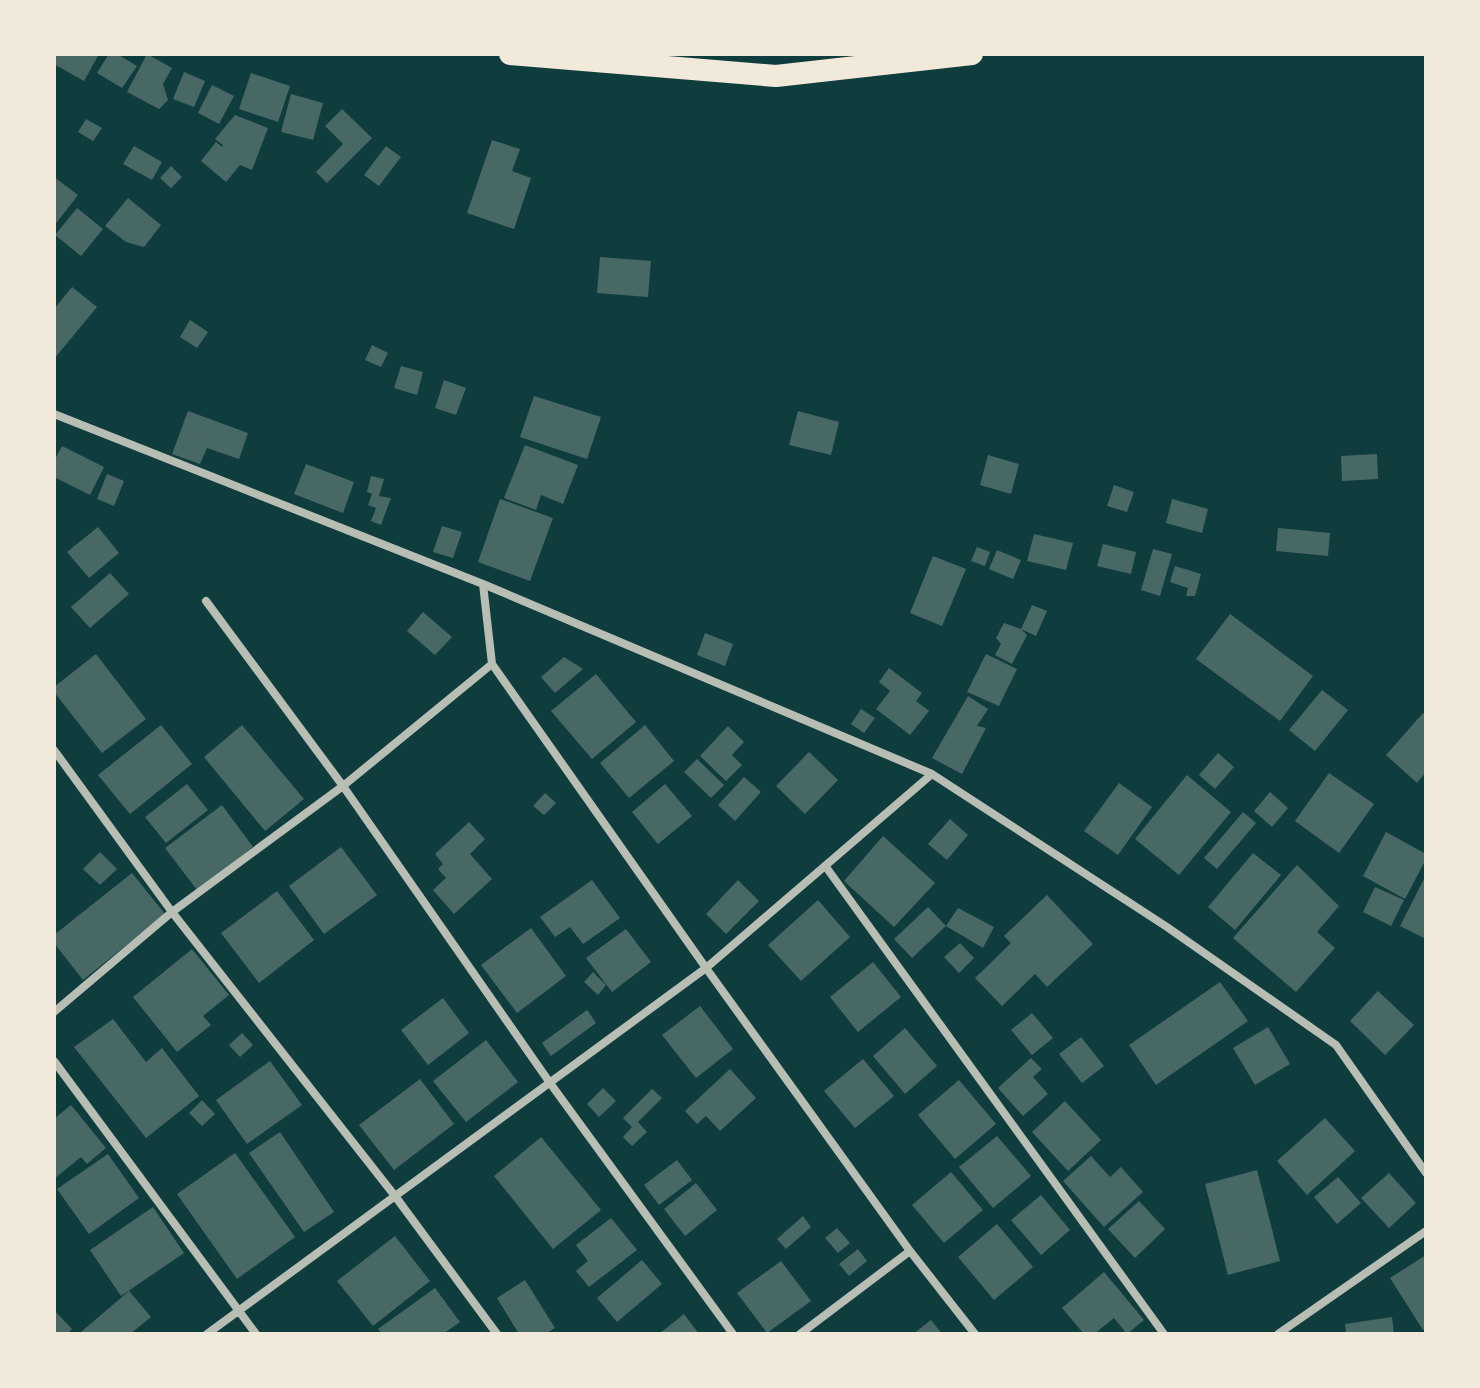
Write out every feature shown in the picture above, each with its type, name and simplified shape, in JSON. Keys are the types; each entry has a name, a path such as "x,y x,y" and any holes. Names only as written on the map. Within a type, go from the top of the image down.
{"highway":[{"path":"510,54 776,76 972,54"}],"street":[{"path":"54,414 483,584 932,774 1167,927 1336,1045 1426,1173"},
{"path":"483,584 492,664 910,1251 975,1334"},
{"path":"206,601 343,786 550,1083 733,1334"},
{"path":"54,1012 172,912 343,786 492,664"},
{"path":"54,750 172,912 395,1196 497,1334"},
{"path":"207,1334 706,968 932,774"},
{"path":"826,867 1164,1334"},
{"path":"54,1061 256,1334"},
{"path":"1278,1334 1426,1231"},
{"path":"800,1334 910,1251"}],"building":[{"path":"57,54 99,54 84,81 54,64"},
{"path":"109,54 117,54 137,66 122,88 97,73"},
{"path":"147,54 172,68 163,84 168,100 159,109 127,92"},
{"path":"184,72 205,81 194,107 173,99"},
{"path":"251,73 290,86 278,122 239,109"},
{"path":"212,85 234,96 219,124 198,113"},
{"path":"291,94 323,103 313,140 281,132"},
{"path":"342,109 372,138 327,183 316,172 343,144 325,126"},
{"path":"235,115 268,128 252,170 240,165 226,182 201,161 216,142 222,147 215,139"},
{"path":"86,119 102,128 93,141 78,132"},
{"path":"492,140 520,149 512,171 531,178 514,229 467,213"},
{"path":"134,146 162,162 152,180 123,164"},
{"path":"386,146 401,157 379,186 364,175"},
{"path":"171,166 182,177 171,188 160,178"},
{"path":"54,177 78,195 54,226"},
{"path":"128,198 161,225 144,247 126,242 105,226"},
{"path":"77,208 103,229 81,256 55,235"},
{"path":"600,257 651,261 648,297 597,293"},
{"path":"72,287 97,307 54,359 54,309"},
{"path":"190,320 208,332 197,348 180,337"},
{"path":"372,345 388,353 381,367 365,360"},
{"path":"401,366 423,372 417,395 394,388"},
{"path":"444,380 466,388 456,415 435,408"},
{"path":"534,396 601,417 587,459 520,437"},
{"path":"188,411 248,433 239,459 207,448 200,464 172,454"},
{"path":"798,411 839,422 831,455 789,445"},
{"path":"525,445 578,465 563,504 541,495 536,510 504,498"},
{"path":"62,446 104,467 90,495 54,477 54,461"},
{"path":"1377,454 1378,479 1342,481 1341,456"},
{"path":"988,455 1019,464 1011,494 980,485"},
{"path":"306,464 354,482 343,513 294,494"},
{"path":"107,474 124,481 114,506 97,499"},
{"path":"371,476 384,479 379,496 391,498 381,525 371,521 376,508 368,505 372,494 367,492"},
{"path":"1114,485 1134,492 1127,512 1107,506"},
{"path":"500,499 553,518 530,581 478,562"},
{"path":"1172,499 1208,509 1202,533 1166,523"},
{"path":"442,526 462,532 453,558 433,552"},
{"path":"98,527 119,553 89,578 67,552"},
{"path":"1278,528 1330,533 1328,556 1276,551"},
{"path":"1034,534 1073,543 1066,570 1027,561"},
{"path":"1103,544 1136,552 1131,574 1097,566"},
{"path":"977,547 990,552 985,566 971,561"},
{"path":"1153,549 1172,554 1160,596 1141,590"},
{"path":"997,550 1021,560 1013,579 989,569"},
{"path":"933,556 966,569 942,626 910,613"},
{"path":"1175,566 1201,574 1195,596 1186,596 1188,588 1170,582"},
{"path":"110,573 129,594 90,628 71,607"},
{"path":"1032,605 1047,611 1036,636 1021,629"},
{"path":"423,612 452,637 435,655 407,631"},
{"path":"1230,614 1313,676 1280,721 1196,659"},
{"path":"1004,623 1021,629 1027,635 1012,664 995,655 1001,644 996,638"},
{"path":"705,633 733,644 725,666 697,655"},
{"path":"96,654 146,719 102,753 54,692 54,687"},
{"path":"986,654 1017,669 999,706 967,692"},
{"path":"564,657 583,669 555,693 541,677"},
{"path":"889,668 922,693 916,701 929,711 910,735 876,709 890,691 879,682"},
{"path":"596,674 636,722 592,759 551,711"},
{"path":"1322,690 1348,710 1315,751 1289,730"},
{"path":"968,696 988,709 977,726 986,728 962,774 932,758"},
{"path":"861,709 875,718 864,733 851,724"},
{"path":"1423,713 1426,715 1426,772 1417,783 1386,755"},
{"path":"161,725 192,764 130,814 98,775"},
{"path":"242,725 304,799 265,831 204,757"},
{"path":"645,725 674,761 629,798 600,763"},
{"path":"728,726 744,742 732,755 742,765 726,781 700,756"},
{"path":"809,752 838,780 805,814 776,786"},
{"path":"1218,753 1234,767 1215,789 1199,775"},
{"path":"697,759 724,785 711,798 684,772"},
{"path":"1329,773 1374,804 1339,853 1295,821"},
{"path":"1187,775 1231,812 1179,875 1135,839"},
{"path":"744,777 761,792 735,821 718,805"},
{"path":"1119,783 1152,807 1118,855 1084,831"},
{"path":"187,784 208,810 166,843 145,817"},
{"path":"665,784 692,816 658,844 632,812"},
{"path":"1270,792 1288,808 1272,827 1254,811"},
{"path":"545,793 556,803 544,815 533,806"},
{"path":"222,805 253,847 197,890 165,848"},
{"path":"1243,812 1256,823 1217,869 1204,858"},
{"path":"950,819 968,835 947,860 928,844"},
{"path":"469,822 485,839 470,854 492,879 454,914 433,890 446,878 438,869 443,864 435,854"},
{"path":"1386,832 1426,854 1405,899 1363,876"},
{"path":"883,836 935,883 894,927 844,881"},
{"path":"341,847 377,895 324,934 289,886"},
{"path":"100,852 117,869 100,885 83,869"},
{"path":"1253,853 1281,875 1235,930 1208,907"},
{"path":"1297,865 1339,906 1317,932 1335,948 1296,992 1233,938"},
{"path":"132,873 165,914 83,980 54,943 54,935"},
{"path":"1426,875 1426,939 1400,926"},
{"path":"592,880 620,918 583,944 570,927 555,937 540,917"},
{"path":"738,880 759,901 726,934 706,914"},
{"path":"1375,887 1404,900 1391,926 1363,912"},
{"path":"277,891 314,940 259,983 221,933"},
{"path":"1047,895 1093,944 1047,987 1035,974 1002,1006 975,978 1011,943 1004,936"},
{"path":"818,900 850,937 801,981 768,945"},
{"path":"928,907 946,926 912,958 894,939"},
{"path":"958,908 994,927 983,948 946,926"},
{"path":"531,928 566,976 517,1013 481,965"},
{"path":"626,929 651,962 612,992 586,958"},
{"path":"960,943 974,958 959,973 944,957"},
{"path":"192,949 229,995 203,1016 211,1025 177,1052 133,997"},
{"path":"873,962 901,997 858,1032 830,997"},
{"path":"593,972 606,985 598,995 584,982"},
{"path":"1220,982 1248,1021 1156,1085 1129,1045"},
{"path":"1378,991 1414,1025 1385,1055 1350,1021"},
{"path":"443,998 469,1033 428,1065 401,1030"},
{"path":"700,1006 733,1049 696,1078 662,1035"},
{"path":"587,1010 596,1023 551,1056 542,1043"},
{"path":"1032,1013 1053,1038 1032,1055 1011,1030"},
{"path":"113,1019 146,1062 162,1048 199,1096 146,1138 74,1047"},
{"path":"1268,1027 1290,1064 1255,1085 1233,1048"},
{"path":"905,1028 937,1066 905,1094 873,1056"},
{"path":"242,1033 253,1045 240,1057 229,1045"},
{"path":"1081,1037 1104,1066 1082,1083 1059,1054"},
{"path":"486,1040 518,1082 466,1122 433,1081"},
{"path":"1031,1058 1042,1069 1033,1077 1048,1094 1023,1116 998,1088"},
{"path":"863,1059 894,1096 855,1128 824,1091"},
{"path":"270,1061 302,1105 247,1144 216,1100"},
{"path":"730,1069 756,1098 720,1131 706,1116 697,1124 685,1111"},
{"path":"420,1079 454,1124 394,1170 359,1125"},
{"path":"959,1080 996,1124 955,1159 918,1115"},
{"path":"603,1088 616,1101 599,1117 587,1104"},
{"path":"652,1089 662,1098 638,1122 647,1132 632,1146 623,1137 632,1127 623,1118"},
{"path":"202,1100 215,1114 202,1126 189,1113"},
{"path":"1065,1101 1101,1140 1068,1171 1032,1132"},
{"path":"71,1105 106,1148 87,1164 81,1157 54,1179 54,1119"},
{"path":"1325,1118 1355,1151 1307,1195 1277,1161"},
{"path":"280,1132 334,1212 304,1232 249,1153"},
{"path":"997,1136 1031,1176 993,1208 959,1167"},
{"path":"541,1137 601,1210 553,1249 494,1176"},
{"path":"235,1153 295,1237 237,1279 177,1194"},
{"path":"108,1154 139,1198 89,1234 57,1189"},
{"path":"1091,1156 1110,1177 1121,1167 1143,1192 1104,1227 1063,1181"},
{"path":"677,1160 692,1180 659,1205 644,1185"},
{"path":"1257,1170 1280,1261 1228,1275 1205,1184"},
{"path":"951,1172 983,1210 944,1243 912,1205"},
{"path":"1389,1173 1416,1203 1389,1228 1361,1198"},
{"path":"1338,1177 1361,1203 1337,1224 1314,1197"},
{"path":"696,1183 717,1210 685,1236 664,1209"},
{"path":"1041,1195 1070,1230 1041,1255 1011,1220"},
{"path":"1139,1201 1165,1229 1135,1258 1108,1229"},
{"path":"153,1207 184,1253 121,1296 90,1250"},
{"path":"803,1216 811,1227 786,1249 777,1239"},
{"path":"611,1218 637,1250 589,1287 576,1271 588,1261 576,1245"},
{"path":"997,1224 1033,1267 994,1300 958,1257"},
{"path":"837,1228 850,1243 838,1253 825,1238"},
{"path":"395,1236 430,1281 373,1326 337,1281"},
{"path":"858,1249 867,1261 849,1276 839,1264"},
{"path":"1426,1255 1426,1328 1423,1330 1390,1278"},
{"path":"642,1260 662,1284 617,1322 597,1298"},
{"path":"781,1261 811,1301 767,1333 737,1293"},
{"path":"1104,1272 1144,1320 1127,1334 1114,1318 1094,1334 1084,1334 1062,1308"},
{"path":"525,1280 555,1328 545,1334 519,1334 497,1298"},
{"path":"435,1288 460,1322 443,1334 382,1334 378,1329"},
{"path":"129,1291 151,1317 130,1334 82,1334 81,1332"},
{"path":"54,1310 72,1329 67,1334 54,1334"},
{"path":"684,1314 699,1334 659,1334"},
{"path":"1392,1317 1394,1334 1346,1334 1345,1324"},
{"path":"931,1320 942,1334 913,1334"}]}
